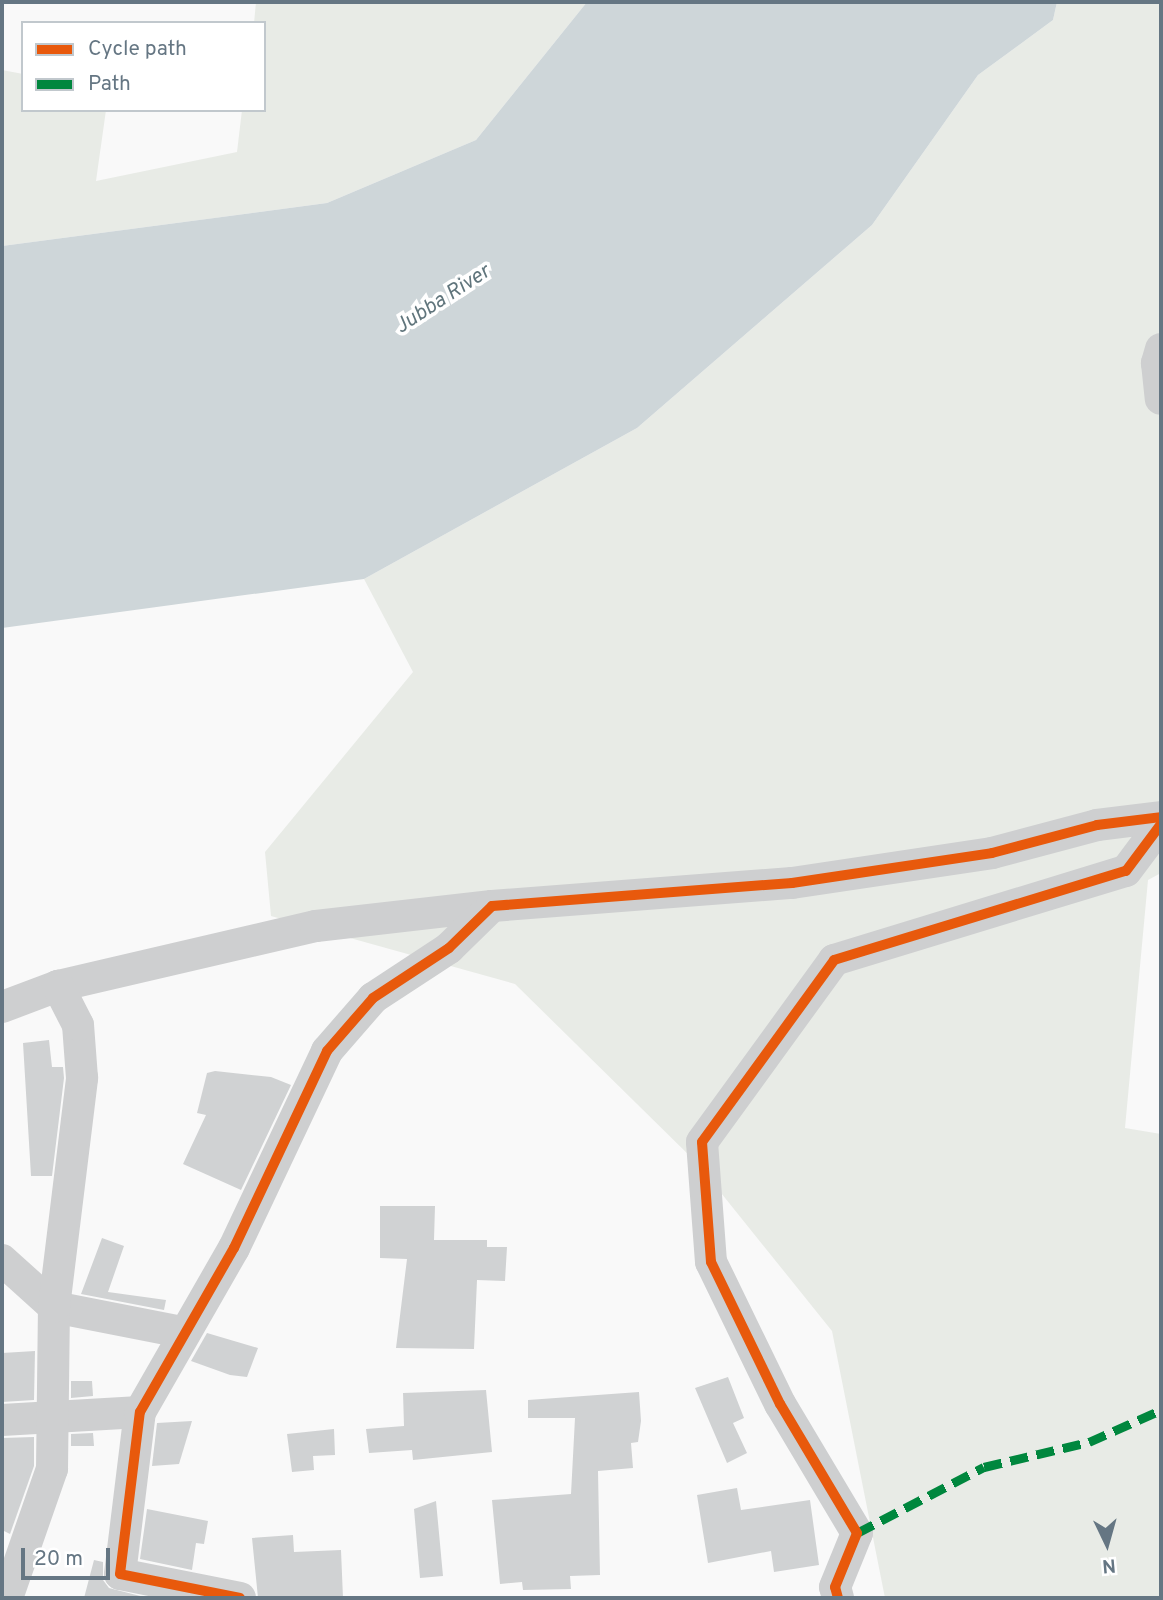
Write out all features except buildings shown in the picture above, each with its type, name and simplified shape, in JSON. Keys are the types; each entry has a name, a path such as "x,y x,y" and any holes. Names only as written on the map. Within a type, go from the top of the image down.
{"street":[{"path":"1161,349 1157,363 1161,399"},
{"path":"2,1007 58,986 316,926 492,906 792,883 992,853 1097,825 1161,817"},
{"path":"838,1598 835,1587 857,1533 780,1404 711,1262 702,1142 834,960 1126,871 1161,824"},
{"path":"240,1598 120,1574 140,1412 182,1332 234,1248 327,1051 373,998 449,948 492,906"},
{"path":"7,1598 52,1469 54,1307 82,1079 78,1025 58,986"},
{"path":"2,1260 54,1307 182,1332"},
{"path":"2,1420 140,1412"}],"shaded area":[{"path":"256,2 587,2 476,140 327,203 2,246 2,70 21,74 21,112 106,112 96,181 237,152 242,112 266,112 266,21 254,21"},
{"path":"1057,2 1161,2 1161,873 1148,880 1125,1128 1161,1134 1161,1598 885,1598 832,1331 697,1163 515,984 271,916 265,852 413,672 364,579 637,428 872,225 978,75 1053,20"}],"water":[{"name":"Jubba River","path":"587,2 1057,2 1053,20 978,75 872,225 637,428 364,579 2,628 2,246 327,203 476,140"}],"marked path":[{"path":"857,1533 984,1467 1089,1442 1161,1410"}],"cycle path":[{"path":"240,1598 120,1574 140,1412 234,1248 327,1051 373,998 449,948 492,906 792,883 992,853 1097,825 1161,817"},
{"path":"838,1598 835,1587 857,1533 780,1404 711,1262 702,1142 834,960 1126,871 1161,824"}]}
